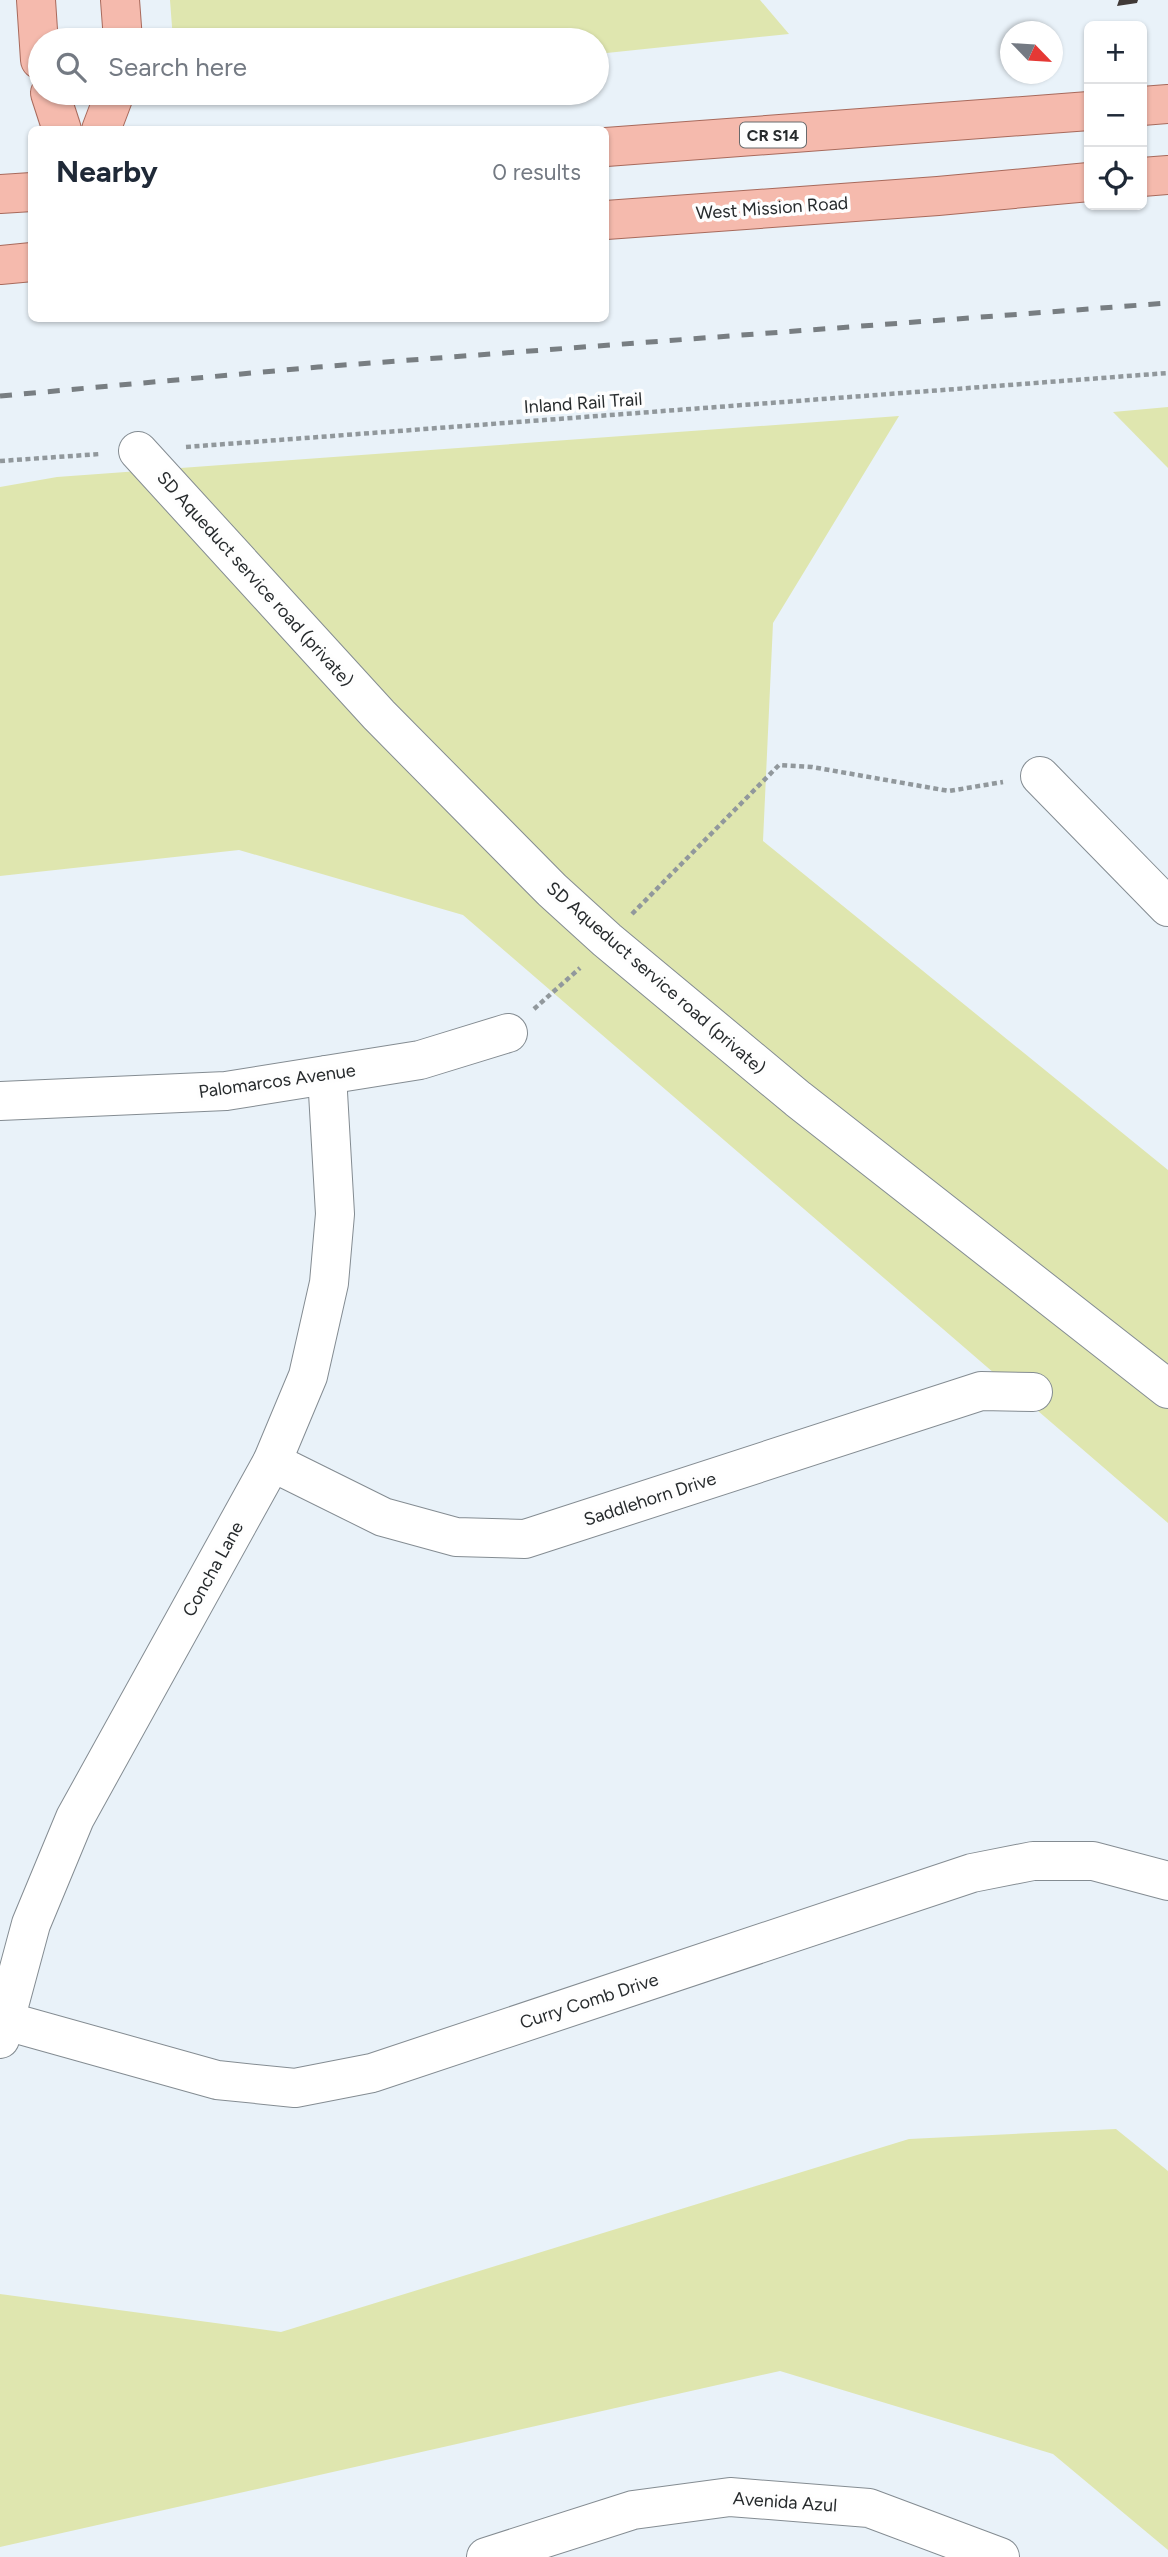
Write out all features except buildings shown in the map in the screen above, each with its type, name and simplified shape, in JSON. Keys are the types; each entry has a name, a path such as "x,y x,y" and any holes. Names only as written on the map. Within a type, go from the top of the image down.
{"main road":[{"path":"36,0 38,28"},
{"path":"120,0 121,28"},
{"path":"1147,106 1168,104"},
{"path":"54,105 61,126"},
{"path":"103,126 110,105"},
{"name":"CR S14","path":"609,147 1084,111"},
{"path":"1147,176 1168,174"},
{"name":"West Mission Road","path":"609,220 1084,182"},
{"path":"0,194 28,192"},
{"path":"0,265 28,262"}],"street":[{"name":"SD Aqueduct service road (private)","path":"138,451 379,715 552,890 607,940 798,1098 1168,1389"},
{"path":"1040,776 1168,907"},
{"name":"Palomarcos Avenue","path":"0,1101 226,1091 420,1060 508,1033"},
{"name":"Concha Lane","path":"3,2030 31,1924 75,1818 272,1462 307,1377 329,1283 335,1214 327,1075"},
{"name":"Saddlehorn Drive","path":"272,1462 383,1517 456,1537 525,1539 981,1391 1033,1392"},
{"name":"Curry Comb Drive","path":"3,2030 217,2080 295,2088 372,2073 972,1873 1033,1861 1093,1861 1168,1881"},
{"name":"Avenida Azul","path":"486,2557 633,2510 730,2497 869,2508 1000,2557"}],"path":[{"name":"Inland Rail Trail","path":"0,461 1168,373"},
{"path":"508,1033 607,940 779,765 812,767 948,791 1040,776"}],"green space":[{"path":"170,0 760,0 789,34 609,53 609,28 172,28"},
{"path":"1168,407 1168,468 1113,412"},
{"path":"899,416 773,623 763,841 1168,1170 1168,1523 463,915 239,850 0,876 0,487 57,477"},
{"path":"1116,2129 1168,2171 1168,2550 1053,2454 780,2371 0,2547 0,2294 281,2332 909,2139"}],"railway":[{"path":"0,396 318,367 1168,303"}]}
